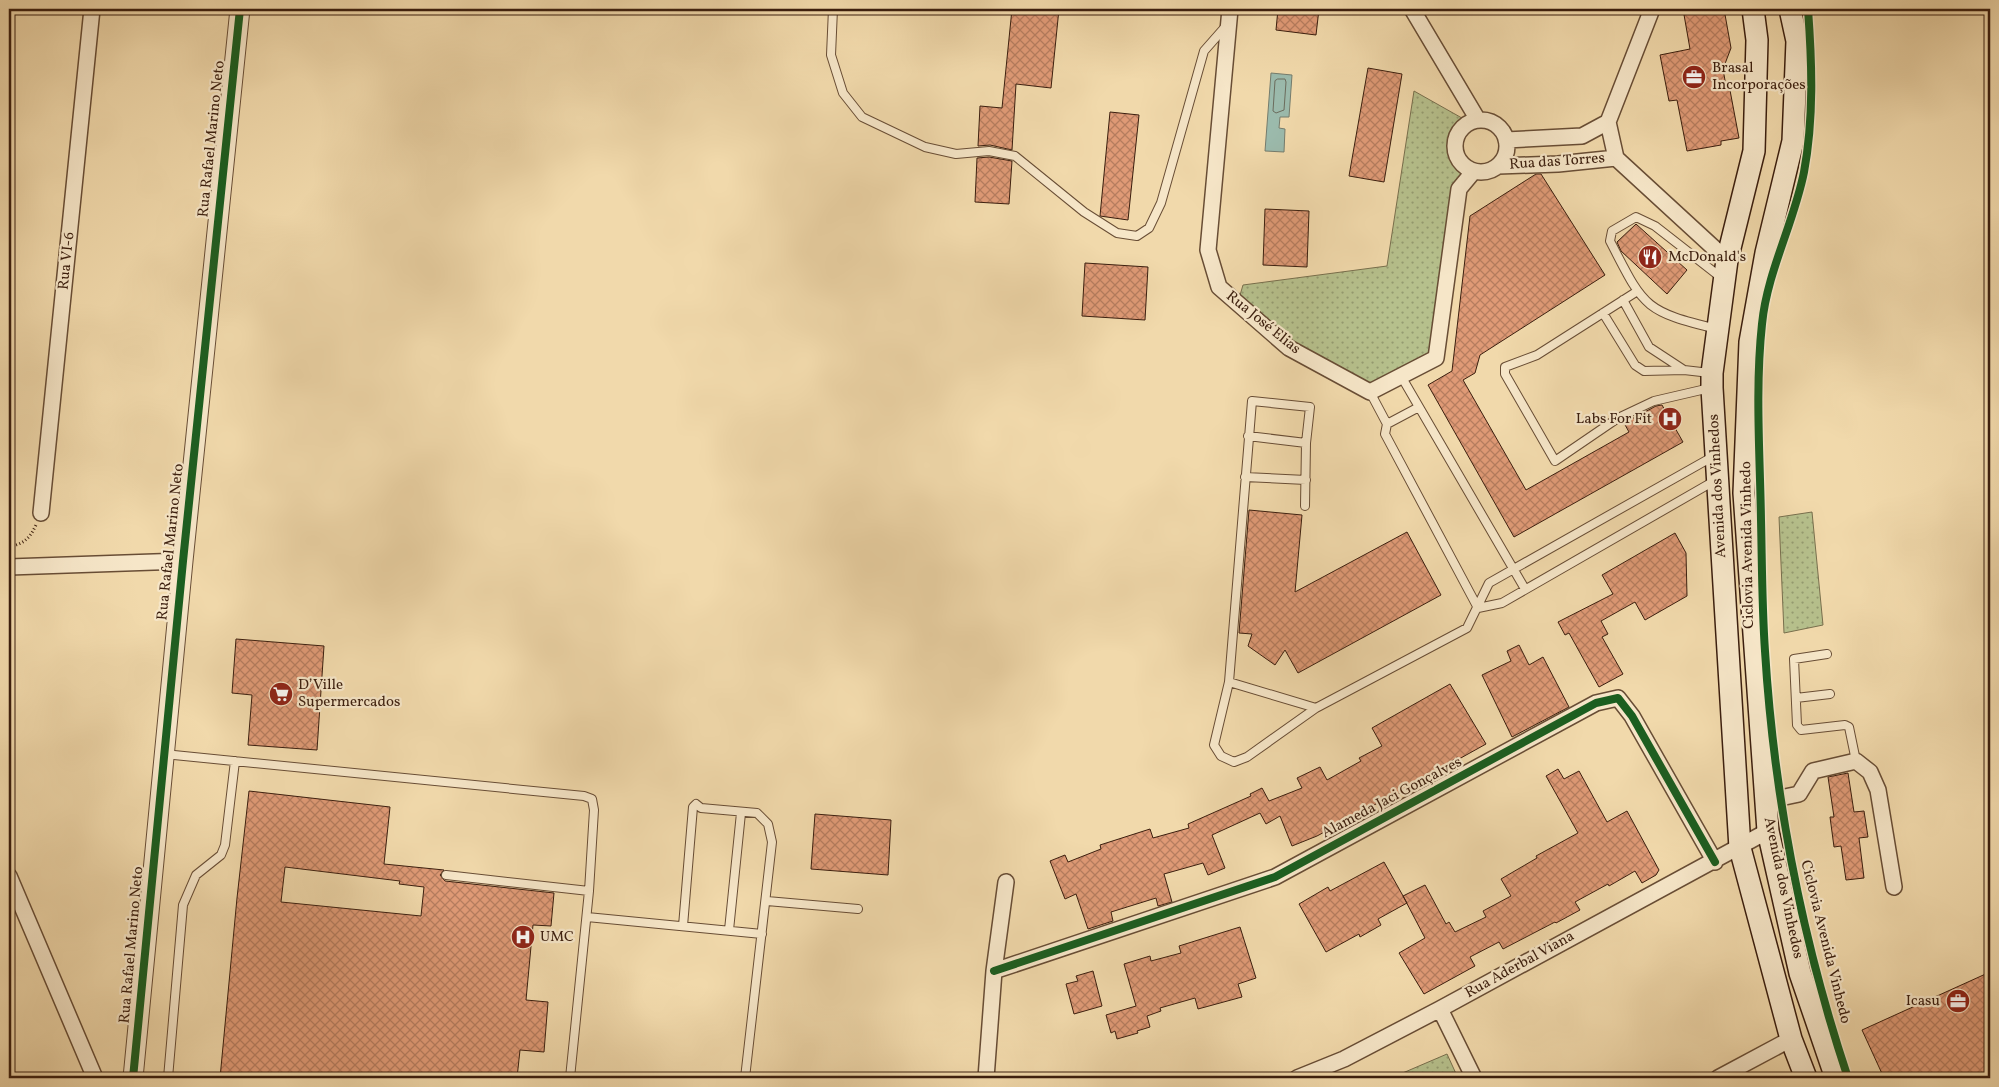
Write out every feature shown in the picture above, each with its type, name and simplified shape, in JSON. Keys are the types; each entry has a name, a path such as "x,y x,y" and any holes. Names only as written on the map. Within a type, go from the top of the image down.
{"main road":[{"name":"Avenida dos Vinhedos","path":"1753,9 1757,40 1754,151 1726,270 1712,380 1740,848 1791,1039 1806,1078"},
{"name":"Avenida dos Vinhedos","path":"1790,9 1797,41 1793,141 1766,253 1750,342 1744,493 1768,831 1800,973 1836,1078"},
{"path":"1728,649 1755,649"}],"street":[{"name":"Rua VI-6","path":"42,513 92,9"},
{"name":"Rua Rafael Marino Neto","path":"134,1078 183,562 240,9"},
{"path":"1412,9 1478,120"},
{"path":"1652,9 1608,122 1616,158 1726,270"},
{"name":"Rua José Elias","path":"1230,15 1208,250 1219,287 1289,348 1370,392"},
{"path":"1478,120 1494,123 1500,128 1506,140 1506,152 1498,166 1491,170 1474,171 1460,161 1455,144 1462,128 1478,120"},
{"name":"Rua das Torres","path":"1506,140 1582,136 1608,122"},
{"name":"Rua das Torres","path":"1498,166 1558,164 1616,158"},
{"path":"1370,392 1436,358 1458,188 1474,171"},
{"path":"9,567 183,562"},
{"name":"Alameda Jaci Gonçalves","path":"994,971 1275,877 1596,703 1609,699 1618,698 1632,716 1715,862"},
{"path":"1767,807 1780,798 1799,794 1813,771 1856,761 1870,772 1878,790 1894,887"},
{"name":"Rua Aderbal Viana","path":"1297,1078 1344,1059 1440,1009 1627,906 1715,862 1768,831"},
{"path":"9,876 95,1078"},
{"path":"986,1078 994,971 1006,882"},
{"path":"1440,1009 1474,1078"},
{"path":"1718,1078 1791,1039"}],"lane":[{"path":"833,9 831,55 843,93 862,118 925,147 956,154 989,151 1015,156 1084,212 1117,233 1137,236 1149,228 1160,203 1204,51 1230,15"},
{"path":"1718,329 1665,315 1648,305 1636,292 1610,241 1612,231 1636,217 1655,226 1726,270"},
{"path":"1636,292 1537,355 1505,367 1505,374 1555,461 1618,418 1654,401 1712,380"},
{"path":"1623,300 1649,347 1684,370 1712,380"},
{"path":"1603,313 1635,365 1644,371 1684,370"},
{"path":"1401,376 1525,589"},
{"path":"1370,392 1387,424 1385,434 1478,608"},
{"path":"1305,506 1306,443 1310,407 1252,401 1228,682 1214,746 1221,756 1234,762 1247,757 1316,708 1467,628 1489,583 1716,454"},
{"path":"1387,424 1419,407"},
{"path":"1248,436 1306,443"},
{"path":"1245,477 1306,480"},
{"path":"1478,608 1502,603 1718,479"},
{"path":"1827,654 1794,660 1798,728 1845,725 1849,727 1856,761"},
{"path":"1228,682 1316,708"},
{"path":"1796,698 1830,694"},
{"path":"164,754 584,796 592,800 594,810 587,917 570,1078"},
{"path":"168,1078 182,905 196,875 221,855 226,845 234,760"},
{"path":"683,926 693,807 696,804 701,808 757,813 768,824 772,842 767,900 745,1078"},
{"path":"729,930 741,813"},
{"path":"446,875 589,891"},
{"path":"767,900 858,909"},
{"path":"587,917 762,934"}],"path":[{"path":"9,546 16,546 26,541 42,513"}],"green space":[{"path":"1414,91 1469,122 1458,135 1456,148 1457,155 1461,161 1474,171 1459,189 1436,358 1370,392 1289,348 1238,302 1243,285 1387,266"},
{"path":"1812,512 1823,625 1784,633 1779,517"},
{"path":"1447,1054 1458,1078 1391,1078"}],"water":[{"path":"1271,73 1292,75 1289,117 1280,117 1279,128 1285,129 1284,152 1265,151"}],"building":[{"path":"1012,9 1059,9 1051,88 1016,84 1012,150 990,145 978,146 980,106 1002,108"},
{"path":"1278,9 1319,9 1316,35 1276,30"},
{"name":"Brasal Incorporações","path":"1683,9 1724,9 1731,48 1723,69 1726,86 1729,85 1739,138 1721,141 1721,145 1687,151 1677,100 1669,101 1660,55 1690,49"},
{"path":"1368,68 1402,74 1384,182 1349,176"},
{"path":"1110,112 1139,115 1128,220 1100,216"},
{"path":"989,157 1012,161 1009,204 975,202 977,158"},
{"path":"1536,174 1541,174 1605,275 1480,355 1475,373 1463,380 1526,490 1629,432 1624,423 1656,406 1662,405 1683,442 1514,537 1428,385 1452,371 1470,216"},
{"path":"1265,209 1309,211 1307,267 1263,265"},
{"name":"McDonald's","path":"1636,224 1687,270 1667,294 1621,251 1617,242"},
{"path":"1085,263 1148,267 1145,320 1082,316"},
{"path":"1249,510 1302,515 1295,592 1407,532 1441,595 1298,673 1285,650 1275,665 1248,646 1252,634 1239,633"},
{"path":"1675,533 1686,553 1687,596 1645,620 1635,602 1601,621 1608,634 1602,637 1623,674 1599,687 1569,633 1565,635 1558,622 1613,594 1602,575"},
{"name":"D’Ville Supermercados","path":"236,639 324,646 317,750 248,745 252,695 232,693"},
{"path":"1519,645 1529,665 1543,657 1569,707 1512,737 1482,675 1511,661 1507,651"},
{"path":"1450,684 1486,744 1459,759 1458,757 1402,792 1317,836 1292,846 1280,816 1266,824 1260,813 1212,835 1225,868 1208,875 1203,863 1164,874 1172,902 1158,906 1156,898 1111,912 1113,921 1088,929 1076,894 1065,899 1050,861 1065,855 1068,862 1101,849 1100,845 1150,829 1153,838 1189,828 1188,824 1251,796 1250,794 1262,788 1269,801 1302,788 1297,778 1320,767 1327,780 1361,761 1359,758 1382,746 1372,728"},
{"path":"1558,769 1564,779 1579,771 1607,822 1627,811 1659,870 1656,875 1642,883 1635,871 1609,886 1608,884 1575,902 1580,910 1556,923 1503,949 1499,942 1470,957 1475,966 1424,994 1399,953 1425,938 1403,896 1425,885 1446,924 1449,922 1455,932 1486,917 1483,911 1511,896 1501,879 1537,858 1536,856 1578,833 1546,776"},
{"path":"1848,773 1854,812 1864,811 1868,837 1859,838 1864,878 1846,880 1841,846 1834,847 1830,817 1834,817 1828,777"},
{"path":"249,791 390,807 384,864 444,870 440,875 445,881 554,893 551,926 533,925 526,1000 548,1002 544,1052 520,1050 517,1078 220,1078","holes":["285,867 400,881 399,884 424,887 421,916 281,902"]},
{"path":"815,814 891,820 888,875 811,869"},
{"path":"1384,862 1407,903 1378,919 1381,925 1360,937 1359,934 1326,952 1299,904 1328,887 1330,891"},
{"path":"1240,927 1256,978 1238,984 1242,997 1198,1009 1195,998 1160,1008 1161,1011 1147,1016 1150,1027 1137,1031 1138,1033 1117,1039 1115,1031 1111,1033 1106,1015 1136,1006 1124,964 1150,956 1151,961 1181,953 1179,946"},
{"path":"1093,971 1102,1006 1074,1014 1066,984 1078,981 1076,976"},
{"name":"Icasu","path":"1990,972 1990,1078 1884,1078 1862,1030"}],"cycle path":[{"path":"133,1078 183,561 240,9"},
{"name":"Ciclovia Avenida Vinhedo","path":"1808,9 1811,111 1807,152 1800,191 1769,285 1760,348 1758,422 1763,619 1769,706 1783,814 1804,921 1817,974 1848,1078"},
{"path":"994,971 1275,877 1596,703 1618,698 1632,716 1715,862"}],"place":[{"name":"Brasal Incorporações","path":"1694,77"},
{"name":"McDonald's","path":"1650,257"},
{"name":"Labs For Fit","path":"1670,419"},
{"name":"D’Ville Supermercados","path":"281,694"},
{"name":"UMC","path":"523,937"},
{"name":"Icasu","path":"1958,1001"}]}
